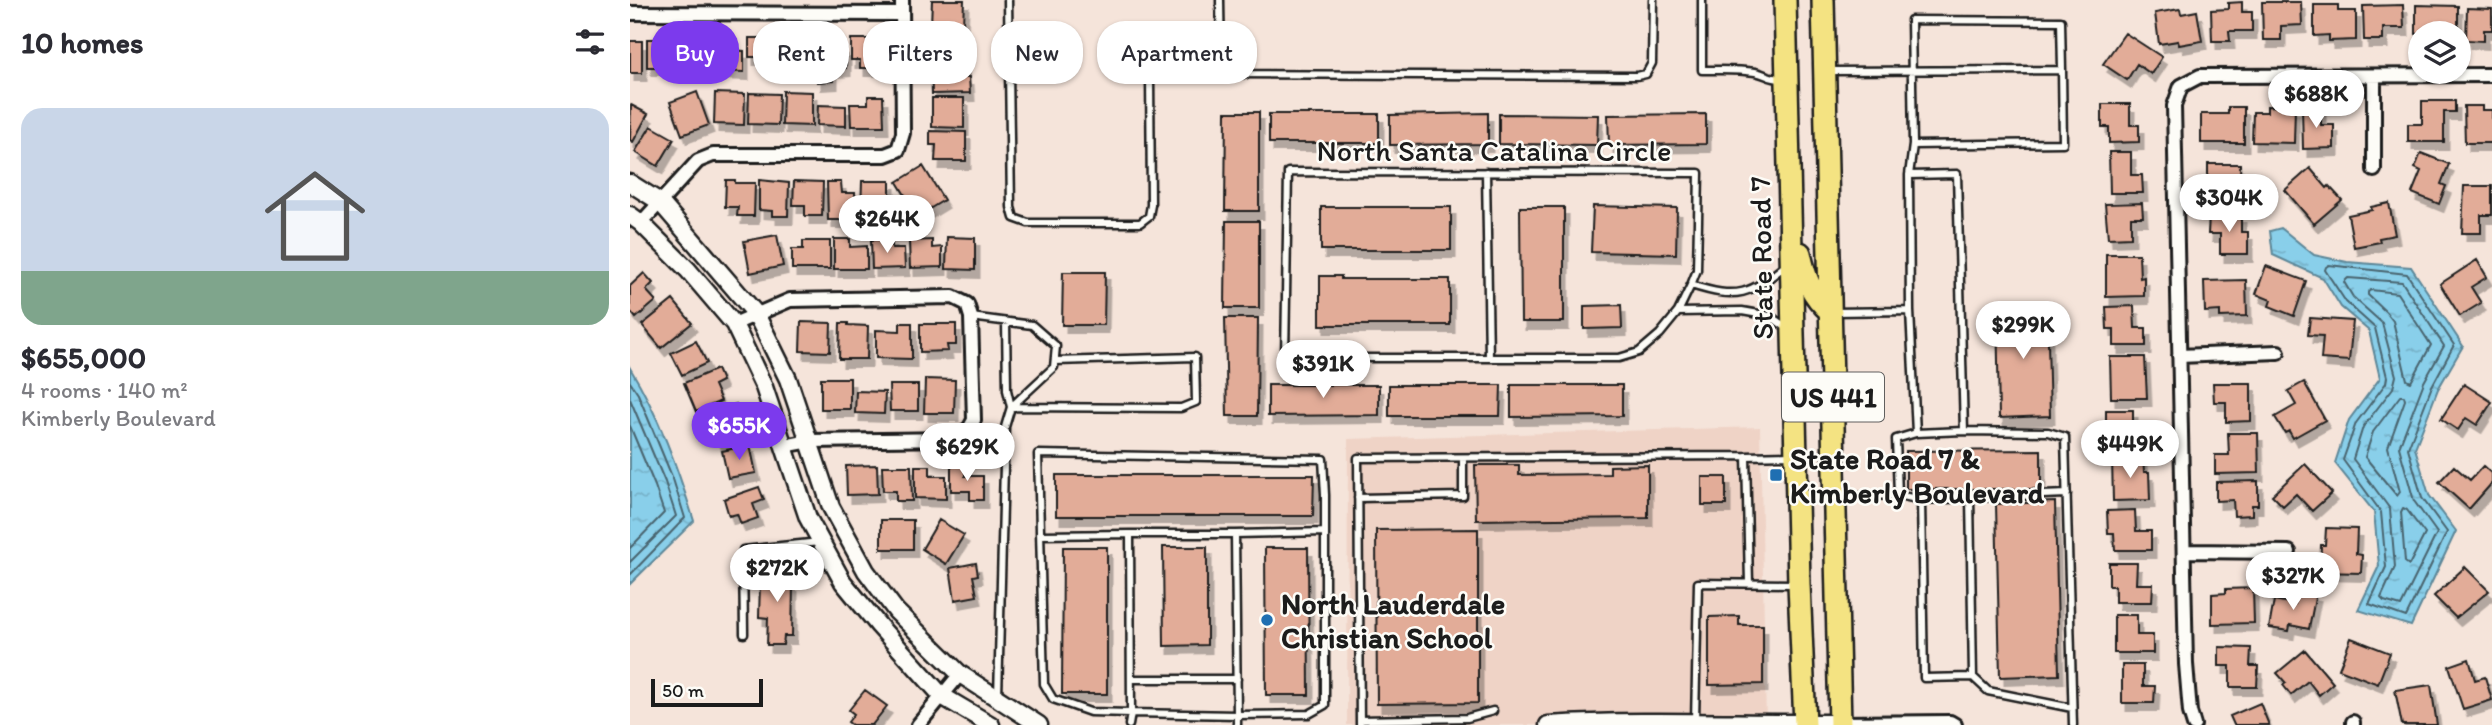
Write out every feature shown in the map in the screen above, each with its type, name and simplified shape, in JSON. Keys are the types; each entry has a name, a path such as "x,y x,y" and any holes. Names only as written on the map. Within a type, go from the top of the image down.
{"main road":[{"name":"State Road 7","path":"1785,0 1799,584 1805,724"},
{"name":"US 441","path":"1823,0 1840,724"},
{"path":"1790,210 1806,281 1818,301 1831,312"}],"street":[{"path":"902,0 903,133 898,150 885,155 713,155 698,161 660,202 636,219 688,270 734,324 764,387 808,518 843,582 943,696 991,725"},
{"path":"630,13 902,14"},
{"path":"2194,725 2190,712 2186,664 2179,356 2174,106 2181,86 2200,76 2492,75"},
{"path":"2374,77 2374,170"},
{"path":"630,183 660,202 756,314 788,379 831,507 866,571 888,601 960,674 1038,725"},
{"path":"734,324 790,300 953,297 967,304 971,317 974,420 969,429 953,439 810,441 784,446"},
{"path":"2179,356 2278,352"},
{"path":"2184,551 2289,552"},
{"path":"869,614 888,601"},
{"path":"918,725 960,674"},
{"path":"1548,725 1618,721 1805,724 1950,722 1955,725"}],"lane":[{"path":"1008,0 1011,207 1014,218 1028,223 1140,223 1149,215 1150,84"},
{"path":"1220,0 1220,21"},
{"path":"1257,74 1637,76 1646,74 1652,63 1653,0"},
{"path":"1702,0 1702,70 1759,72 1771,79 1787,79"},
{"path":"1913,145 2063,143 2061,22 1911,20 1913,145 1909,176 1910,311 1916,433"},
{"path":"1825,71 2062,70"},
{"name":"North Santa Catalina Circle","path":"1489,358 1285,358 1288,172 1699,173 1697,270 1691,285"},
{"path":"1486,173 1489,358 1619,358 1639,352 1660,334 1678,312 1691,285 1724,293 1752,290 1791,260"},
{"path":"1909,176 1957,174 1964,431"},
{"path":"1831,312 1910,311"},
{"path":"1678,312 1751,313 1770,316 1793,332"},
{"path":"971,317 1032,325 1056,345 1054,367 1011,407"},
{"path":"998,699 1005,427 1011,407 1007,390 1006,322"},
{"path":"1011,407 1181,408 1196,402 1195,357 1055,361"},
{"path":"1898,495 1896,439 1916,433 1964,431 2048,432 2065,437 2073,725"},
{"path":"1038,454 1323,459 1325,705 1309,713 1131,713 1090,712 1053,699 1044,684 1040,535 1038,454"},
{"path":"1493,711 1467,718 1360,722 1358,458 1796,454"},
{"path":"1746,456 1749,583"},
{"path":"1358,498 1463,496 1463,458"},
{"path":"1835,498 1898,495 1921,500 2067,494"},
{"path":"1970,497 1973,677"},
{"path":"1921,500 1924,678 1973,677 1988,691 2072,708"},
{"path":"1040,535 1325,532"},
{"path":"1129,725 1130,534"},
{"path":"1234,534 1237,725"},
{"path":"744,634 743,550 822,542"},
{"path":"1695,723 1698,583 1799,584"},
{"path":"1131,679 1237,679"}],"shaded area":[{"path":"1760,427 1766,725 1347,725 1348,439"}],"water":[{"path":"2281,228 2314,255 2347,262 2411,267 2463,346 2438,389 2415,448 2429,495 2456,531 2411,626 2358,610 2379,566 2374,512 2335,463 2349,420 2380,378 2369,331 2341,307 2323,278 2273,255 2270,231"},
{"path":"630,368 667,443 694,521 630,584"}],"building":[{"path":"932,0 964,0 963,21 931,21"},
{"path":"2242,2 2242,12 2252,12 2252,31 2229,31 2230,41 2212,41 2211,10 2228,9 2228,3"},
{"path":"2262,2 2301,2 2302,25 2281,26 2281,40 2263,40"},
{"path":"2314,5 2338,5 2338,11 2356,11 2356,40 2329,41 2329,35 2314,36"},
{"path":"2403,5 2404,28 2383,28 2383,40 2364,40 2363,6"},
{"path":"2416,5 2458,6 2458,21 2416,21"},
{"path":"2467,8 2492,9 2492,30 2484,30 2484,41 2471,40 2471,21 2467,21"},
{"path":"2180,9 2181,14 2197,11 2202,41 2179,45 2178,41 2159,44 2155,13"},
{"path":"2125,33 2162,57 2151,74 2137,64 2127,80 2103,64"},
{"path":"749,38 753,38 753,57 749,57"},
{"path":"647,39 651,39 651,67 647,67"},
{"path":"851,39 863,39 863,68 860,68 860,60 851,60"},
{"path":"630,41 642,41 642,73 630,73"},
{"path":"739,51 744,51 744,72 739,72"},
{"path":"932,84 969,84 970,93 932,94"},
{"path":"783,91 812,92 812,126 782,125"},
{"path":"697,92 709,125 682,135 670,102"},
{"path":"715,93 745,94 744,125 714,124"},
{"path":"749,93 779,94 778,125 748,124"},
{"path":"868,96 883,96 884,126 851,126 850,104 868,104"},
{"path":"932,98 964,98 964,128 932,127"},
{"path":"2422,101 2455,101 2455,112 2444,112 2444,142 2408,142 2408,124 2422,124"},
{"path":"2102,104 2130,104 2130,125 2139,125 2139,142 2109,143 2109,127 2102,127"},
{"path":"631,105 648,114 633,142 630,140"},
{"path":"818,105 846,106 846,126 817,125"},
{"path":"2267,106 2295,107 2294,143 2252,142 2253,112 2267,112"},
{"path":"2464,106 2482,106 2482,110 2492,110 2492,143 2465,143"},
{"path":"2228,107 2244,107 2244,143 2201,143 2201,114 2228,114"},
{"path":"2302,107 2321,107 2321,125 2334,125 2334,148 2303,149"},
{"path":"1226,112 1259,112 1259,211 1225,211"},
{"path":"1488,113 1488,144 1390,145 1390,115"},
{"path":"1269,114 1379,114 1379,143 1269,143"},
{"path":"1499,114 1598,115 1597,145 1499,144"},
{"path":"1706,114 1706,144 1609,145 1608,115"},
{"path":"651,126 674,139 658,166 635,152"},
{"path":"930,131 966,132 966,161 935,161 936,145 930,145"},
{"path":"2109,152 2131,152 2131,175 2142,175 2143,193 2110,193"},
{"path":"2421,153 2449,164 2441,184 2446,186 2439,204 2412,193 2421,171 2415,168"},
{"path":"2208,164 2240,164 2241,195 2248,195 2248,204 2219,204 2218,182 2208,183"},
{"path":"923,166 944,200 918,216 897,182"},
{"path":"2310,168 2327,188 2329,186 2342,200 2314,224 2285,190"},
{"path":"726,180 755,183 754,216 737,216 738,207 725,207"},
{"path":"759,180 789,183 788,216 772,216 772,211 759,210"},
{"path":"794,181 823,182 822,216 805,216 805,205 793,205"},
{"path":"862,181 890,181 890,211 861,211"},
{"path":"827,182 841,182 842,193 855,193 856,220 828,220"},
{"path":"2464,186 2492,186 2492,215 2481,215 2481,233 2462,233"},
{"path":"2142,203 2143,217 2131,217 2131,237 2108,238 2105,204"},
{"path":"2389,203 2395,235 2379,238 2380,242 2354,247 2348,215"},
{"path":"1593,206 1677,208 1676,254 1591,252"},
{"path":"1321,207 1451,207 1451,250 1321,250"},
{"path":"1520,207 1564,207 1564,322 1521,322"},
{"path":"2209,215 2241,215 2241,232 2248,232 2248,254 2220,254 2220,234 2208,234"},
{"path":"1226,221 1259,221 1259,308 1225,308"},
{"path":"777,235 783,266 750,273 744,241"},
{"path":"947,237 975,238 975,270 946,269"},
{"path":"834,239 850,239 850,247 867,246 867,269 834,269"},
{"path":"892,239 892,248 904,248 905,268 872,269 871,240"},
{"path":"932,240 932,248 942,247 942,267 910,268 909,241"},
{"path":"803,241 830,241 830,269 792,269 792,249 803,249"},
{"path":"2106,254 2139,254 2140,278 2144,277 2144,296 2106,297"},
{"path":"2477,260 2487,277 2471,287 2481,303 2460,316 2440,284"},
{"path":"2266,266 2306,281 2294,316 2269,306 2271,300 2256,294"},
{"path":"1063,272 1105,272 1104,325 1062,325"},
{"path":"644,273 653,283 646,290 656,301 636,318 630,311 630,286"},
{"path":"1320,276 1341,276 1341,279 1450,279 1450,325 1320,325"},
{"path":"2246,280 2247,316 2220,317 2220,311 2205,312 2204,281"},
{"path":"673,300 692,323 661,348 642,325"},
{"path":"1621,305 1622,328 1584,329 1584,306"},
{"path":"2047,305 2050,416 1999,418 1997,306"},
{"path":"2134,306 2135,328 2146,328 2146,346 2114,346 2114,329 2107,329 2106,307"},
{"path":"1225,318 1258,318 1257,416 1227,416"},
{"path":"2310,318 2353,321 2349,361 2321,359 2323,336 2308,335"},
{"path":"801,322 831,323 830,352 800,351"},
{"path":"840,323 868,326 867,359 839,359"},
{"path":"900,323 912,323 912,359 876,358 876,330 900,331"},
{"path":"920,324 956,324 956,345 947,345 948,351 920,352"},
{"path":"696,341 707,363 682,375 671,353"},
{"path":"2110,357 2145,357 2147,398 2111,398"},
{"path":"717,369 722,381 714,385 721,401 696,412 684,383"},
{"path":"821,378 850,378 850,409 821,409"},
{"path":"925,379 955,380 954,413 924,413"},
{"path":"2304,382 2325,420 2293,438 2289,431 2285,433 2275,417 2296,405 2288,391"},
{"path":"2213,383 2251,383 2251,421 2226,422 2226,402 2214,402"},
{"path":"2464,384 2492,402 2477,425 2466,418 2458,430 2441,419"},
{"path":"889,385 918,385 918,411 890,411"},
{"path":"1268,385 1379,385 1379,415 1268,416"},
{"path":"1389,385 1501,385 1500,416 1389,416"},
{"path":"1511,385 1622,385 1622,416 1511,417"},
{"path":"856,391 885,392 884,414 855,413"},
{"path":"736,404 746,435 718,444 708,413"},
{"path":"2106,410 2133,410 2133,431 2149,431 2149,449 2101,449 2101,427 2106,427"},
{"path":"2228,433 2258,433 2259,473 2215,474 2215,455 2229,455"},
{"path":"750,445 756,473 728,478 722,451"},
{"path":"2041,450 2041,489 1906,489 1906,451"},
{"path":"2143,457 2144,472 2149,472 2150,500 2113,501 2112,458"},
{"path":"2305,464 2332,493 2312,511 2296,494 2283,506 2272,495"},
{"path":"877,465 878,494 847,495 846,466"},
{"path":"1475,465 1519,465 1519,475 1610,474 1610,466 1648,465 1648,518 1476,520"},
{"path":"882,466 911,466 912,501 896,501 896,491 883,491"},
{"path":"915,466 930,466 930,476 946,476 946,499 915,498"},
{"path":"951,466 965,466 965,476 983,476 983,500 970,500 970,491 951,491"},
{"path":"2454,466 2470,480 2483,466 2492,474 2492,483 2469,509 2439,482"},
{"path":"1056,475 1314,475 1313,516 1056,516"},
{"path":"1702,477 1726,477 1726,505 1702,505"},
{"path":"2258,481 2258,505 2252,505 2252,515 2234,516 2233,500 2216,501 2216,482"},
{"path":"759,487 764,500 753,504 758,518 741,524 737,514 729,516 724,499"},
{"path":"2055,502 2059,675 2000,677 1996,504"},
{"path":"2135,510 2136,531 2151,531 2151,550 2115,550 2114,533 2108,533 2107,511"},
{"path":"881,520 913,520 913,549 881,549"},
{"path":"939,520 964,535 946,564 922,549"},
{"path":"2326,528 2357,529 2356,554 2362,555 2361,573 2320,572 2321,545 2325,545"},
{"path":"1478,529 1478,703 1377,704 1376,530"},
{"path":"1063,547 1107,547 1107,694 1062,694"},
{"path":"1163,547 1207,547 1207,645 1164,646"},
{"path":"1265,548 1308,548 1309,695 1266,695"},
{"path":"976,563 978,575 973,576 977,596 955,600 950,568"},
{"path":"2109,563 2137,563 2136,584 2153,584 2152,602 2115,602 2115,586 2109,586"},
{"path":"767,567 790,567 790,584 793,584 792,636 784,636 783,645 767,645 768,618 759,617 760,583 766,583"},
{"path":"2465,567 2489,591 2456,618 2434,596"},
{"path":"2253,588 2254,623 2212,624 2212,594 2226,593 2226,589"},
{"path":"2297,590 2316,593 2309,629 2290,625 2289,631 2269,628 2274,600 2295,604"},
{"path":"2114,615 2137,615 2137,635 2153,635 2153,653 2114,653"},
{"path":"1739,616 1739,625 1763,625 1763,684 1709,685 1709,617"},
{"path":"2351,638 2390,653 2378,684 2339,669"},
{"path":"2219,647 2251,648 2250,666 2258,666 2257,687 2230,687 2230,666 2219,666"},
{"path":"2305,650 2333,683 2319,695 2308,681 2291,695 2283,685 2286,683 2277,673"},
{"path":"2469,659 2475,680 2485,677 2492,700 2463,709 2449,666"},
{"path":"2122,665 2143,665 2143,686 2155,686 2154,703 2122,703"},
{"path":"2431,685 2437,725 2402,725 2395,690"},
{"path":"865,690 887,706 872,725 852,725 848,722 854,714 849,710"},
{"path":"2260,703 2269,725 2234,725 2230,716"}],"place":[{"name":"State Road 7 & Kimberly Boulevard","path":"1776,475"},
{"name":"North Lauderdale Christian School","path":"1267,620"}]}
